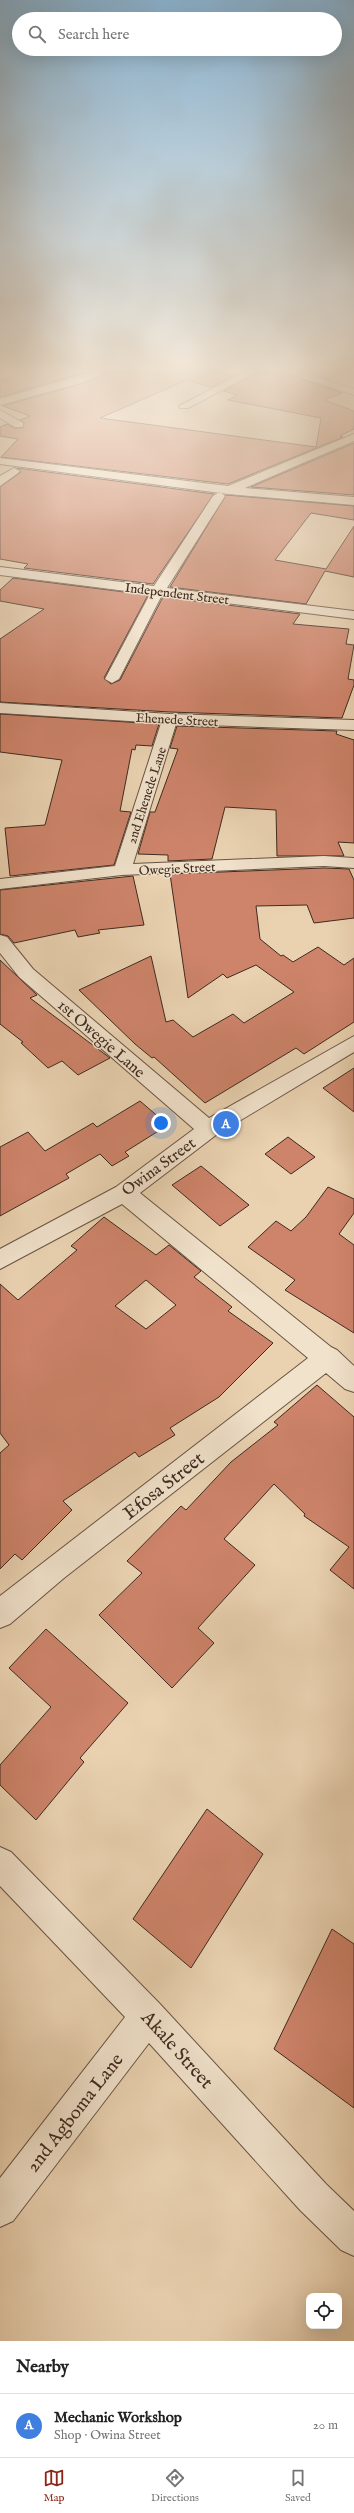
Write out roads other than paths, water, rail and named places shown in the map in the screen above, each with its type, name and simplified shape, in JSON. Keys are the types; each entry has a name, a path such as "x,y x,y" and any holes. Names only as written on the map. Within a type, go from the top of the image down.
{"street":[{"path":"98,479 354,508"},
{"path":"128,479 224,493 354,501"},
{"path":"112,679 158,591 224,493 256,479"},
{"name":"Independent Street","path":"0,571 354,615"},
{"name":"Ehenede Street","path":"0,708 170,719 354,725"},
{"name":"2nd Ehenede Lane","path":"122,870 170,719"},
{"name":"Owegie Street","path":"0,884 122,870 324,861 354,863"},
{"name":"1st Owegie Lane","path":"0,941 26,973 208,1129"},
{"name":"Owina Street","path":"0,1260 124,1193 208,1129 354,1044"},
{"path":"124,1193 328,1357 354,1380"},
{"name":"Efosa Street","path":"0,1614 54,1568 328,1357"},
{"name":"Akale Street","path":"0,1863 148,2016 313,2197 354,2237"},
{"name":"2nd Agboma Lane","path":"0,2208 148,2016"}],"place":[{"name":"Mechanic Workshop","path":"226,1124"}]}
